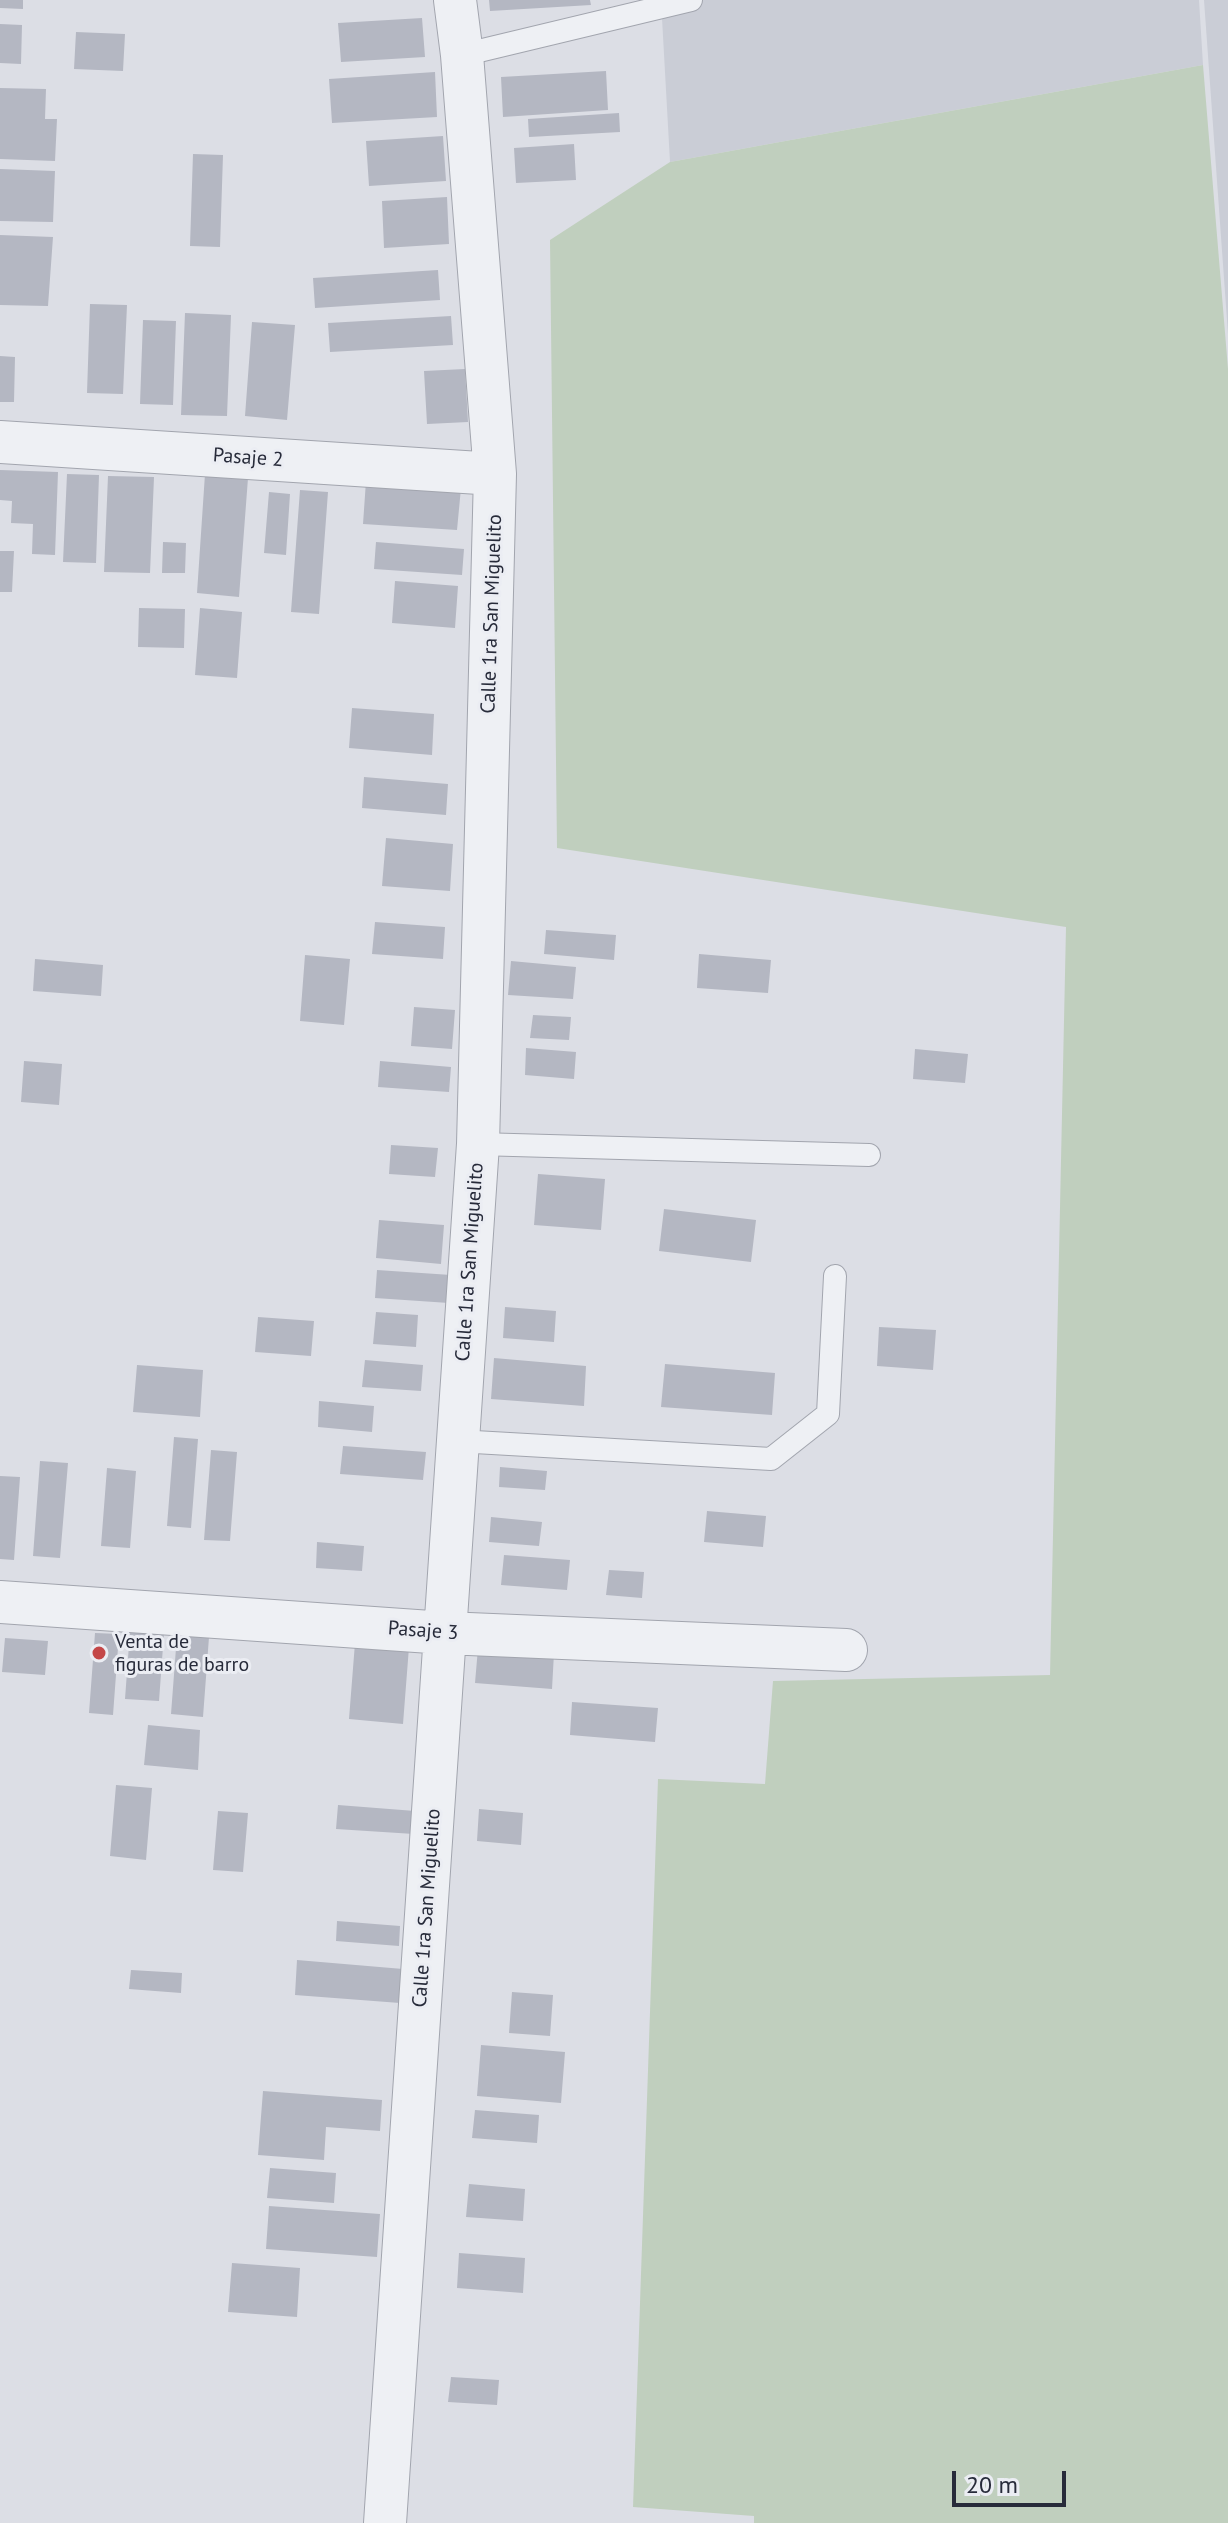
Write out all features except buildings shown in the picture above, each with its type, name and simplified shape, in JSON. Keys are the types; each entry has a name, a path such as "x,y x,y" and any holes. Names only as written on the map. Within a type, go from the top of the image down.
{"street":[{"name":"Calle 1ra San Miguelito","path":"385,2523 478,1144 495,474 455,0"},
{"name":"Pasaje 2","path":"0,442 495,474"},
{"name":"Pasaje 3","path":"0,1602 445,1633 846,1650"}],"lane":[{"path":"462,55 691,0"},
{"path":"478,1144 869,1155"},
{"path":"457,1441 771,1459 828,1414 835,1276"}],"shaded area":[{"path":"661,0 1199,0 1203,65 670,162"},
{"path":"1204,0 1228,0 1228,334"}],"green space":[{"path":"1203,65 1228,369 1228,2523 754,2523 754,2516 633,2507 658,1779 765,1784 773,1681 1050,1675 1066,927 557,848 550,240 670,162"}],"place":[{"name":"Venta de figuras de barro","path":"99,1653"}]}
